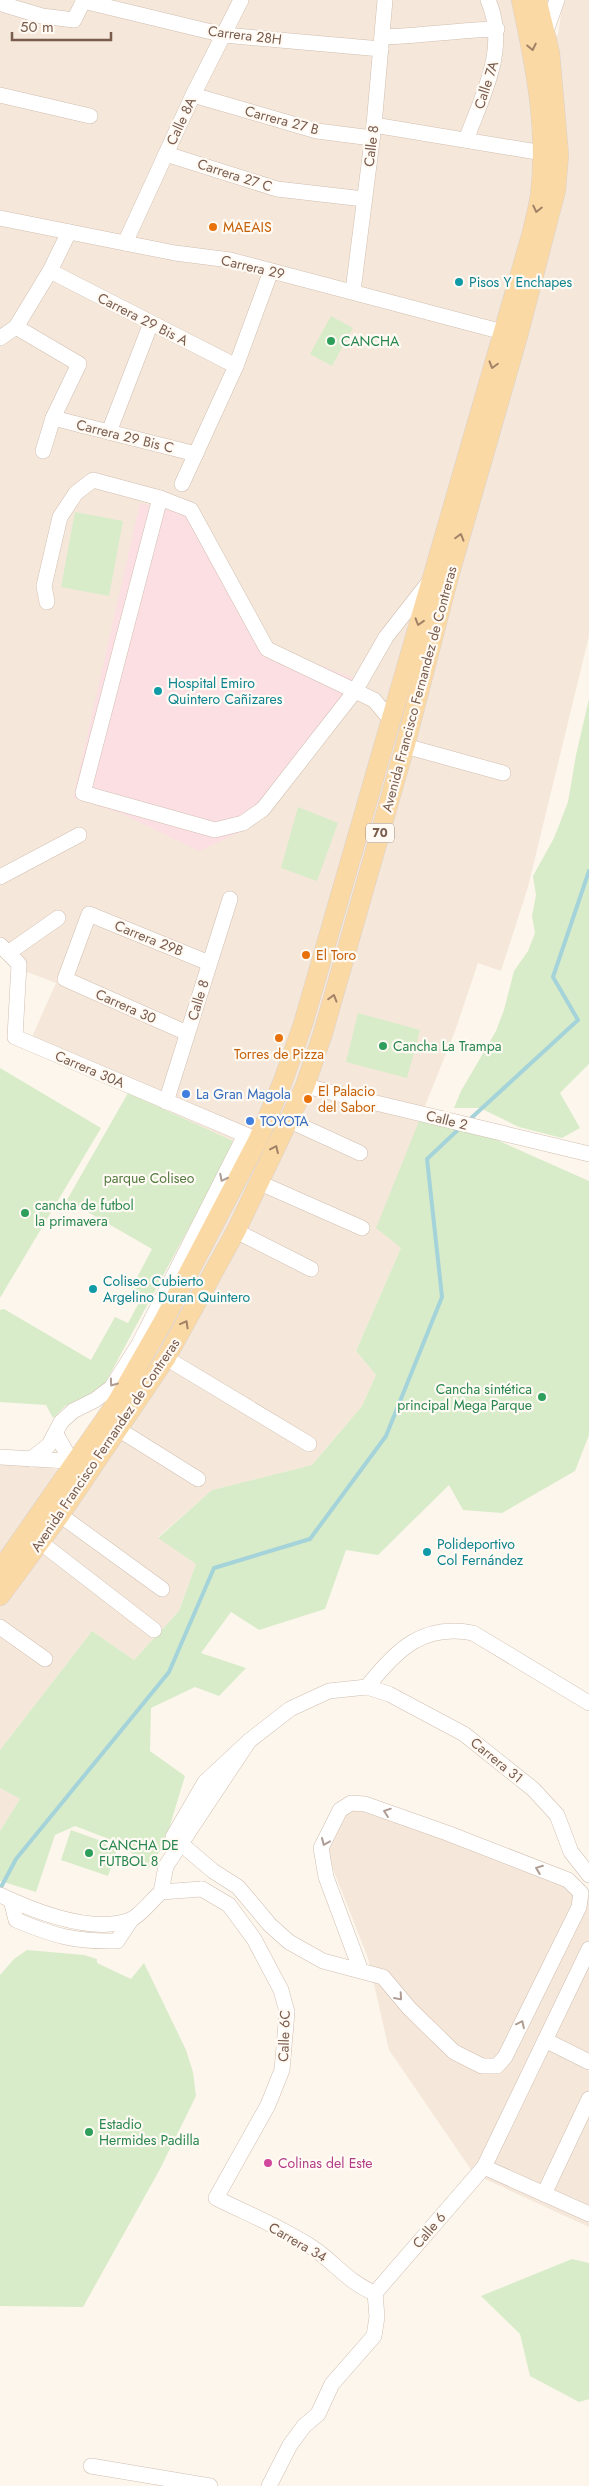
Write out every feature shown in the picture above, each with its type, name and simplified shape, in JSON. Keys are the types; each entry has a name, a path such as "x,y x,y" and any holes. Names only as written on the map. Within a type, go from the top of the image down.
{"main road":[{"name":"Avenida Francisco Fernandez de Contreras","path":"0,1570 81,1462 164,1320 251,1138 284,1081 303,1024 359,836 390,719 433,577 538,204 543,154 541,104 533,52 521,0"},
{"name":"Avenida Francisco Fernandez de Contreras","path":"0,1596 60,1515 81,1462 118,1429 166,1358 236,1231 260,1183 305,1086 323,1033 405,746 448,580 518,336 556,190 559,155 550,53 537,0"}],"street":[{"name":"Carrera 28H","path":"84,0 224,35 381,43 454,30 497,29"},
{"path":"2,6 42,16 74,20 84,0"},
{"name":"Calle 8A","path":"125,243 193,95 240,0"},
{"name":"Calle 8","path":"352,291 373,132 385,0"},
{"name":"Calle 7A","path":"466,140 495,60 497,29 488,0"},
{"path":"545,34 557,0"},
{"path":"0,95 90,116"},
{"name":"Carrera 27 B","path":"193,95 317,131 373,132 466,140 543,154"},
{"name":"Carrera 27 C","path":"166,154 277,189 364,199"},
{"name":"Carrera 29","path":"0,218 175,253 230,260 503,332"},
{"path":"0,338 16,327 50,271 69,232"},
{"name":"Carrera 29 Bis A","path":"50,271 236,366"},
{"path":"182,484 236,366 270,271"},
{"path":"110,432 151,323"},
{"path":"16,327 78,364 53,418 44,450"},
{"name":"Carrera 29 Bis C","path":"53,418 196,454"},
{"path":"47,602 44,586 60,517 84,486 93,480 160,498 190,510 267,648 374,700 390,719"},
{"path":"160,498 83,793 215,830 243,823 263,809 355,691 386,637 433,577"},
{"path":"405,746 503,773"},
{"path":"0,877 79,835"},
{"name":"Calle 8","path":"166,1102 230,899"},
{"name":"Carrera 29B","path":"65,979 89,914 209,963"},
{"path":"4,949 58,918"},
{"name":"Carrera 30A","path":"4,949 20,964 15,1037 251,1138"},
{"name":"Carrera 30","path":"65,979 187,1033"},
{"name":"Calle 2","path":"305,1086 589,1154"},
{"path":"288,1120 360,1153"},
{"path":"31,1459 49,1445 61,1422 73,1411 95,1400 110,1388 139,1344 251,1138"},
{"path":"260,1183 362,1228"},
{"path":"236,1231 310,1269"},
{"path":"166,1358 309,1444"},
{"path":"118,1429 198,1479"},
{"path":"56,1434 81,1462"},
{"path":"1,1458 81,1462"},
{"path":"60,1515 162,1589"},
{"path":"40,1542 154,1630"},
{"path":"0,1627 45,1659"},
{"path":"361,1971 326,1877 321,1848 340,1810 351,1803 364,1804 466,1840 568,1880 581,1893 579,1907 505,2057 497,2066 482,2066 454,2052 409,2008 383,1977 323,1961 289,1942 270,1925 238,1888 213,1871 173,1838 205,1782 249,1741 290,1709 329,1691 367,1687 386,1662 408,1643 443,1630 460,1630 473,1633 589,1703"},
{"name":"Carrera 31","path":"367,1687 398,1698 464,1734 533,1789 557,1815 571,1852 589,1875"},
{"path":"4,1897 16,1920 45,1932 85,1942 117,1941 131,1920 161,1892 166,1866 180,1845"},
{"path":"161,1892 202,1889 213,1871"},
{"name":"Calle 6C","path":"202,1889 229,1904 254,1940 281,1990 287,2012 282,2070 268,2105 216,2198"},
{"path":"338,1966 349,1941"},
{"name":"Calle 6","path":"375,2293 484,2167 589,1949"},
{"path":"545,2040 589,2062"},
{"path":"544,2194 589,2100"},
{"path":"484,2167 589,2214"},
{"name":"Carrera 34","path":"216,2198 312,2247 338,2267 359,2287 375,2293"},
{"path":"269,2486 290,2445 304,2426 318,2414 332,2384 374,2336 377,2317 375,2293"},
{"path":"92,2466 210,2486"}],"shaded area":[{"path":"0,0 519,0 531,40 558,35 563,0 589,0 589,636 528,887 501,971 478,963 455,1031 419,1121 401,1248 356,1351 376,1375 362,1406 312,1465 212,1490 158,1537 196,1564 179,1611 134,1660 92,1631 0,1750 0,1459 38,1463 90,1482 127,1428 235,1142 27,1048 56,983 9,965 0,956"},
{"path":"140,503 188,513 271,646 354,678 356,694 269,814 247,829 199,851 122,814 73,798"},
{"path":"0,1788 20,1799 0,1831"},
{"path":"352,1805 542,1864 589,1892 589,2227 474,2174 389,2050 368,1958 324,1846"}],"green space":[{"name":"CANCHA","path":"331,316 353,328 332,366 310,354"},
{"path":"75,512 123,521 109,596 61,587"},
{"path":"589,699 589,1064 560,1093 580,1128 562,1138 519,1127 480,1108 454,1108 461,1091 496,1031 504,1010 514,971 528,951 535,933 532,916 536,895 533,876 554,838 568,802 576,755"},
{"path":"298,807 338,823 317,881 281,868"},
{"name":"Cancha La Trampa","path":"358,1013 420,1030 407,1078 346,1062"},
{"name":"cancha de futbol la primavera","path":"0,1068 101,1128 0,1298"},
{"name":"parque Coliseo","path":"128,1093 235,1142 102,1389 65,1406 53,1418 46,1405 0,1402 0,1310 4,1309 91,1360 115,1317 128,1323 142,1297 131,1289 152,1249 67,1200"},
{"path":"419,1121 488,1136 589,1181 589,1435 575,1471 502,1513 463,1510 449,1485 378,1555 346,1550 325,1609 259,1630 231,1612 201,1653 246,1668 219,1696 195,1687 151,1708 150,1751 185,1776 164,1845 148,1869 122,1844 75,1826 55,1835 36,1892 0,1881 0,1831 20,1799 0,1788 0,1750 92,1631 134,1660 179,1611 196,1564 158,1538 212,1490 312,1465 362,1406 376,1375 356,1351 401,1248 376,1228"},
{"name":"CANCHA DE FUTBOL 8","path":"71,1830 118,1847 108,1876 61,1860"},
{"name":"Estadio Hermides Padilla","path":"27,1950 84,1955 97,1959 97,1963 131,1979 144,1963 186,2050 193,2072 196,2096 160,2169 83,2307 0,2306 0,1975 14,1959"},
{"path":"572,2259 589,2263 589,2399 579,2402 530,2376 520,2334 481,2296"}],"waterway":[{"path":"468,1121 578,1020 553,977 589,871"},
{"path":"0,1889 16,1859 169,1672 214,1568 310,1539 386,1436 442,1297 427,1159 461,1127"}],"place":[{"name":"MAEAIS","path":"213,227"},
{"name":"Pisos Y Enchapes","path":"459,282"},
{"name":"CANCHA","path":"331,341"},
{"name":"Hospital Emiro Quintero Cañizares","path":"158,691"},
{"name":"El Toro","path":"306,955"},
{"name":"Torres de Pizza","path":"279,1038"},
{"name":"Cancha La Trampa","path":"383,1046"},
{"name":"La Gran Magola","path":"186,1094"},
{"name":"El Palacio del Sabor","path":"308,1099"},
{"name":"TOYOTA","path":"250,1121"},
{"name":"cancha de futbol la primavera","path":"25,1213"},
{"name":"Coliseo Cubierto Argelino Duran Quintero","path":"93,1289"},
{"name":"Cancha sintética principal Mega Parque","path":"542,1397"},
{"name":"Polideportivo Col Fernández","path":"427,1552"},
{"name":"CANCHA DE FUTBOL 8","path":"89,1853"},
{"name":"Estadio Hermides Padilla","path":"89,2132"},
{"name":"Colinas del Este","path":"268,2163"}]}
